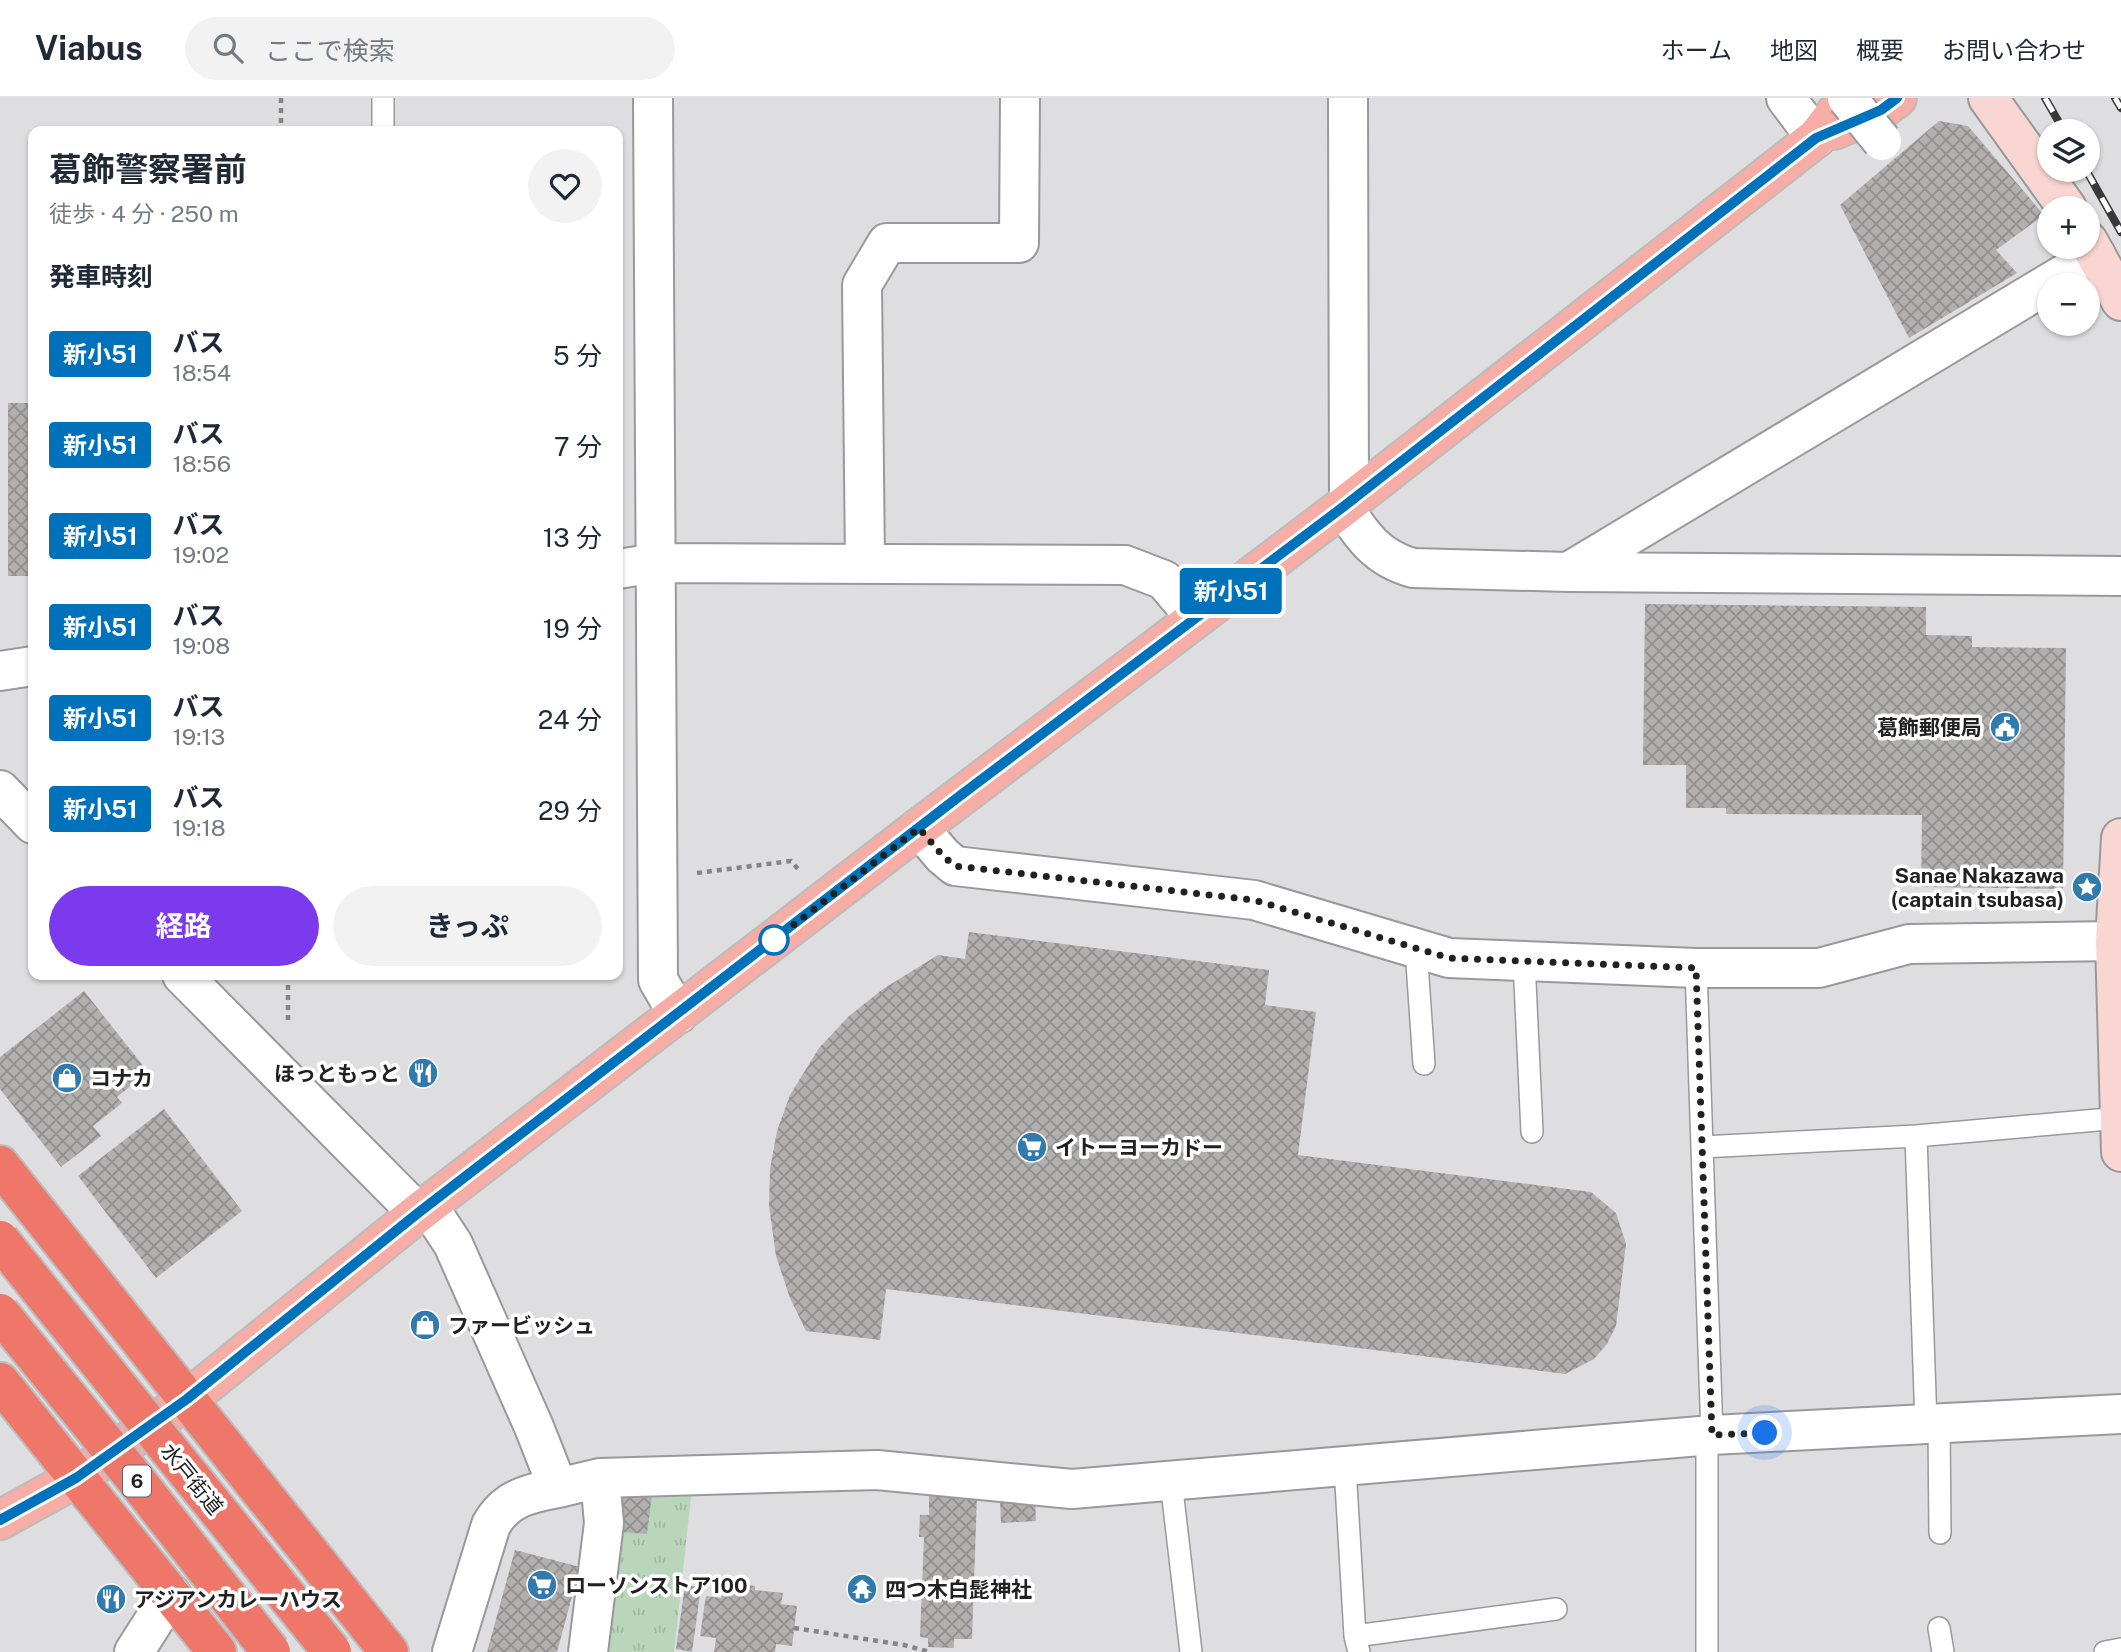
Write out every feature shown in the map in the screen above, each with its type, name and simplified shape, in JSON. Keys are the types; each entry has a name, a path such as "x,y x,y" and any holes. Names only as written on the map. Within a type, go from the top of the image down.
{"highway":[{"path":"0,1165 389,1652"},
{"name":"水戸街道","path":"0,1240 332,1652"},
{"name":"水戸街道","path":"0,1313 271,1652"},
{"path":"0,1382 217,1652"}],"main road":[{"path":"0,1520 76,1478 187,1399 423,1210 1346,504 1816,138 1847,98"},
{"path":"1816,138 1881,110 1897,98"}],"street":[{"path":"653,98 658,980 678,1014"},
{"path":"865,564 862,285 887,243 1020,243 1020,98"},
{"path":"1348,98 1346,504 1362,535 1394,563 1413,568 1569,572 2121,576"},
{"path":"1786,98 1816,138"},
{"path":"1847,98 1882,141"},
{"path":"1988,98 2058,196"},
{"path":"1569,572 2074,259"},
{"path":"2098,259 2121,301"},
{"path":"623,568 656,563 1125,565 1164,580 1195,617"},
{"path":"0,671 28,667"},
{"path":"0,790 28,819"},
{"path":"919,828 955,866 1254,900 1449,958 1696,968 1819,968 1909,944 2118,940"},
{"path":"2121,838 2118,940 2121,1152"},
{"path":"187,980 423,1210 453,1244 558,1488"},
{"path":"452,1652 491,1525 498,1512 520,1495 600,1478 877,1470 1072,1489 1712,1435 2121,1414"},
{"path":"588,1652 604,1523 600,1478"},
{"path":"134,1652 172,1594"}],"lane":[{"path":"383,98 383,126"},
{"path":"1416,949 1424,1065"},
{"path":"1524,961 1532,1132"},
{"path":"1696,968 1712,1435 1707,1452 1707,1652"},
{"path":"1702,1147 1916,1136 2120,1118"},
{"path":"1916,1136 1940,1533"},
{"path":"1345,1467 1357,1644 1556,1609"},
{"path":"1171,1481 1191,1652"},
{"path":"1939,1628 1942,1652"},
{"path":"2105,1652 2121,1649"}],"path":[{"path":"281,98 281,126"},
{"path":"658,877 791,861 827,900"},
{"path":"288,980 288,1036"},
{"path":"794,1628 904,1645 930,1652"}],"green space":[{"path":"618,1488 692,1488 674,1652 600,1652"}],"building":[{"path":"1939,121 1968,126 2037,207 2037,220 1996,250 2017,273 1909,338 1840,205"},
{"path":"8,403 28,403 28,576 8,576"},
{"path":"1645,604 1926,607 1926,635 1972,636 1972,647 2066,648 2063,889 1921,887 1922,815 1726,814 1726,808 1686,808 1686,765 1643,765"},
{"path":"969,932 1269,970 1265,1005 1316,1012 1298,1155 1591,1192 1616,1213 1626,1244 1616,1326 1607,1344 1594,1359 1565,1374 886,1289 880,1340 806,1331 790,1298 776,1256 769,1206 770,1169 777,1131 790,1095 819,1048 849,1016 883,989 938,955 965,959"},
{"path":"84,991 148,1072 117,1097 122,1103 93,1126 101,1136 61,1167 0,1089 0,1057"},
{"path":"164,1109 242,1211 156,1278 78,1176"},
{"path":"931,1487 977,1495 972,1639 954,1639 954,1648 928,1647 928,1638 920,1637 924,1537 919,1537 920,1515 929,1515"},
{"path":"622,1492 652,1495 647,1534 618,1532"},
{"path":"1035,1499 1036,1521 1001,1523 1000,1500"},
{"path":"515,1550 580,1567 557,1652 487,1652"},
{"path":"724,1581 755,1586 755,1590 783,1593 781,1604 797,1606 792,1646 776,1644 775,1652 714,1652 716,1638 700,1636 706,1596 721,1598"},
{"path":"685,1585 701,1587 692,1652 676,1649"}],"railway":[{"path":"2045,98 2057,119"},
{"path":"2115,98 2121,108"},
{"path":"2093,182 2121,232"}],"bus line":[{"name":"新小51","path":"0,1520 76,1478 187,1399 418,1213 961,795 1343,507 1816,138 1881,110 1897,98"}],"place":[{"name":"葛飾郵便局","path":"2005,727"},
{"name":"Sanae Nakazawa (captain tsubasa)","path":"2087,887"},
{"name":"ほっともっと","path":"423,1073"},
{"name":"コナカ","path":"67,1078"},
{"name":"イトーヨーカドー","path":"1032,1147"},
{"name":"ファービッシュ","path":"425,1325"},
{"name":"ローソンストア100","path":"542,1585"},
{"name":"四つ木白髭神社","path":"862,1589"},
{"name":"アジアンカレーハウス","path":"111,1599"}],"route":[{"path":"774,940 919,828 955,866 1254,900 1449,958 1696,968 1712,1435 1765,1433"}]}
